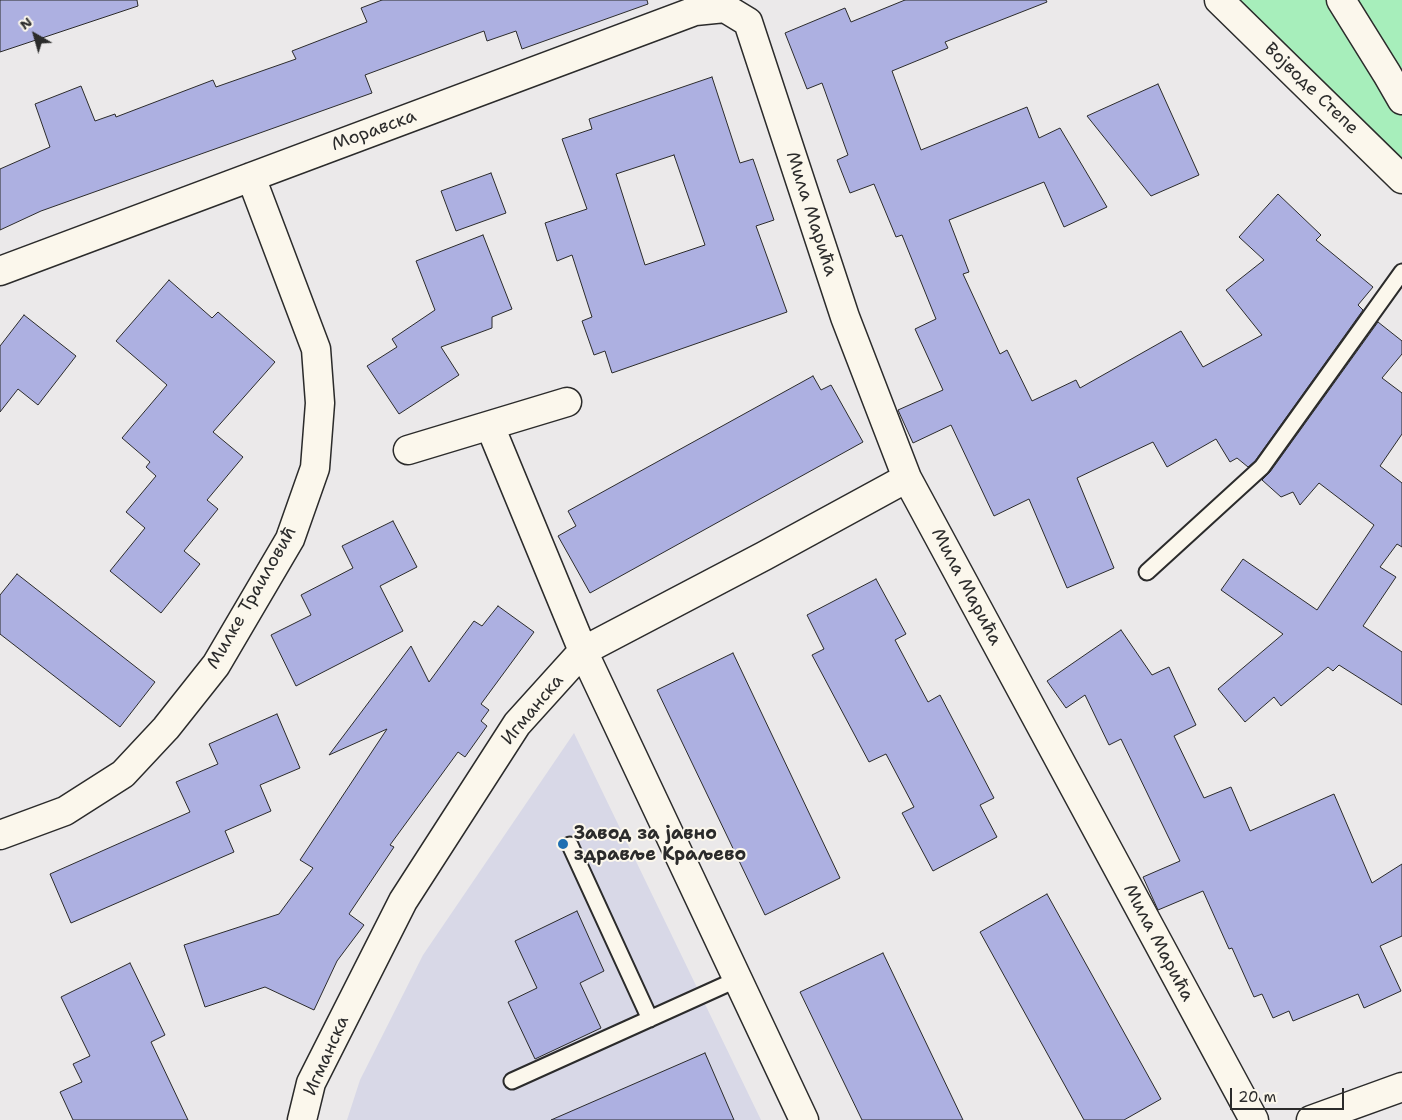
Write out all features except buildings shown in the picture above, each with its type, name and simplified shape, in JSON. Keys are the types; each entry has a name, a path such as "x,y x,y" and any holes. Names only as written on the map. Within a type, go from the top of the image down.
{"street":[{"name":"Војводе Степе","path":"1219,0 1402,179"},
{"path":"1341,0 1388,74 1402,100"},
{"name":"Моравска","path":"0,271 696,11 725,8 748,22"},
{"name":"Мила Марића","path":"748,22 845,317 907,478 1254,1120"},
{"name":"Милке Траиловић","path":"0,835 65,811 123,774 166,728 216,665 290,539 315,468 320,403 316,349 251,177"},
{"path":"408,450 567,402"},
{"path":"490,426 583,651 804,1120"},
{"name":"Игманска","path":"302,1120 311,1083 403,901 517,724 583,651 907,478"},
{"path":"1311,1120 1402,1088"}],"lane":[{"path":"1147,572 1262,467 1402,272"},
{"path":"570,845 650,1019"},
{"path":"512,1081 738,979"}],"shaded area":[{"name":"Завод за јавно здравље Краљево","path":"574,733 761,1120 347,1120 360,1080 423,955"}],"green space":[{"path":"1219,0 1402,0 1402,178"}],"place":[{"name":"Завод за јавно здравље Краљево","path":"563,844"}]}
